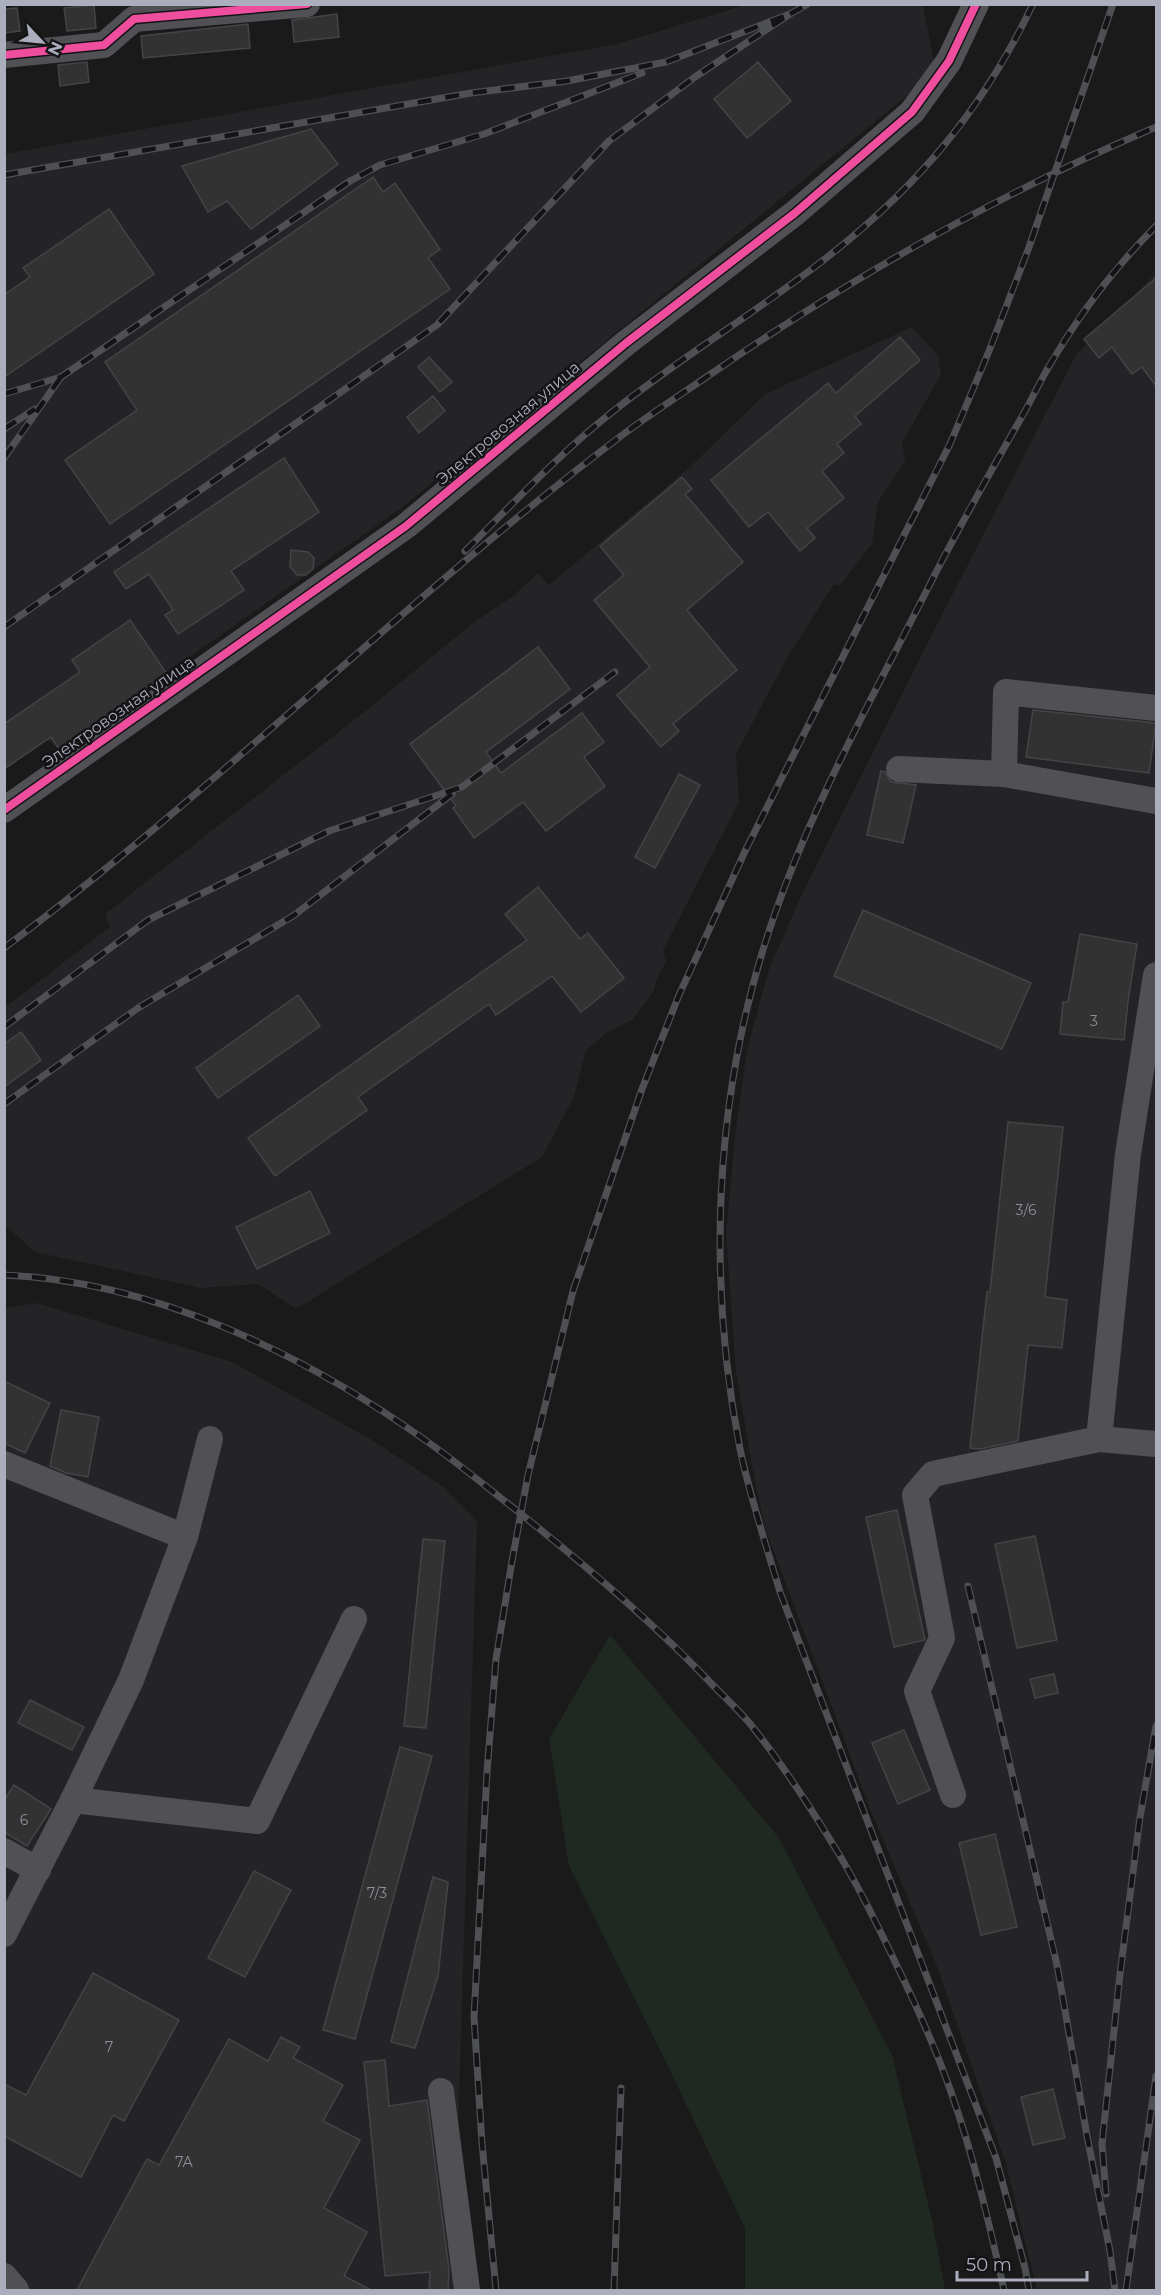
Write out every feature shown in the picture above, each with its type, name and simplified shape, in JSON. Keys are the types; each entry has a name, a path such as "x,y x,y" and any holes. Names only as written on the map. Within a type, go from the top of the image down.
{"street":[{"path":"4,55 104,45 134,20 307,4"},
{"name":"Электровозная улица","path":"4,810 406,525 626,343 795,213 912,112 949,61 976,4"},
{"path":"1004,774 1006,692 1156,708"},
{"path":"899,769 1004,774 1156,801"},
{"path":"1099,1439 1128,1154 1156,975"},
{"path":"4,1934 131,1680 184,1537 210,1439"},
{"path":"952,1795 917,1691 942,1638 915,1495 933,1473 1099,1439 1156,1444"},
{"path":"4,1464 184,1537"},
{"path":"73,1800 257,1821 354,1619"},
{"path":"4,1851 38,1870"},
{"path":"441,2091 466,2290"},
{"path":"4,2277 16,2290"}],"shaded area":[{"path":"745,5 923,5 936,72 400,509 59,749 43,737 5,764 5,154 617,44"},
{"path":"1156,273 1156,2290 1037,2290 1006,2164 936,1964 870,1809 765,1528 736,1371 726,1234 735,1135 747,1050 769,969 802,894 928,642 1076,355"},
{"path":"912,327 938,355 941,375 902,442 905,461 878,502 872,544 840,586 834,584 786,660 736,754 739,802 663,950 666,961 654,991 633,1019 606,1033 586,1050 574,1097 542,1157 296,1309 258,1284 201,1288 35,1252 5,1225 5,1007 110,927 105,914 363,713 473,623 512,597 538,573 549,585 691,466 765,394"},
{"path":"37,1303 232,1362 372,1440 442,1486 477,1521 453,2290 5,2290 4,1308"},
{"path":"610,1635 779,1838 892,2055 932,2220 945,2290 745,2290 745,2228 569,1866 549,1739"}],"building":[{"path":"94,5 96,28 67,31 64,8"},
{"path":"17,8 20,31 4,33 4,9"},
{"path":"337,14 339,37 294,42 292,20"},
{"path":"248,24 250,48 143,58 141,36"},
{"path":"87,62 89,82 60,86 58,65"},
{"path":"758,62 791,101 747,138 714,99"},
{"path":"311,129 338,164 251,229 227,201 208,212 182,166"},
{"path":"373,177 383,192 395,183 440,249 428,258 450,289 110,524 65,460 137,410 105,362"},
{"path":"109,209 154,274 4,377 4,295 30,277 23,268"},
{"path":"1156,278 1156,386 1142,367 1132,374 1112,347 1099,358 1084,339"},
{"path":"900,337 920,360 855,416 861,424 837,444 844,453 822,471 844,498 807,528 815,538 800,551 768,512 749,527 711,480 828,383 836,393"},
{"path":"429,357 452,382 440,392 418,367"},
{"path":"433,396 445,411 419,433 407,417"},
{"path":"284,458 319,512 231,571 244,590 178,634 165,615 173,610 149,574 126,589 114,572"},
{"path":"682,477 692,489 685,494 743,562 687,610 737,670 673,724 679,731 661,747 617,695 650,667 594,600 624,575 600,546"},
{"path":"291,550 308,552 314,558 313,569 306,575 297,575 290,567"},
{"path":"130,620 167,674 59,749 51,737 4,769 4,724 80,672 72,660"},
{"path":"538,647 570,689 486,752 501,773 582,713 604,742 584,757 605,786 546,831 523,802 474,838 453,808 456,806 410,744"},
{"path":"1033,710 1156,723 1149,773 1026,757"},
{"path":"881,771 885,772 891,782 916,785 903,843 867,835"},
{"path":"679,774 700,785 655,868 635,857"},
{"path":"538,887 580,939 588,933 624,978 581,1012 552,976 496,1015 489,1004 358,1097 367,1110 275,1176 248,1138 527,940 505,914"},
{"path":"863,910 1031,983 1002,1049 834,976"},
{"path":"1080,934 1137,944 1124,1040 1060,1034 1063,1002 1068,1002"},
{"path":"298,995 320,1026 218,1098 196,1068"},
{"path":"21,1032 41,1060 4,1087 4,1044"},
{"path":"1008,1122 1063,1127 1045,1297 1067,1300 1062,1348 1028,1345 1018,1441 980,1449 970,1448 987,1292 990,1292"},
{"path":"310,1191 330,1233 257,1269 236,1227"},
{"path":"4,1381 50,1403 25,1453 4,1443"},
{"path":"61,1410 99,1417 88,1477 66,1473 50,1466"},
{"path":"897,1510 925,1640 894,1647 866,1517"},
{"path":"1035,1536 1057,1640 1017,1648 995,1544"},
{"path":"423,1539 445,1541 426,1728 404,1726"},
{"path":"1054,1674 1058,1693 1035,1698 1030,1679"},
{"path":"30,1700 84,1727 72,1750 18,1723"},
{"path":"904,1730 930,1790 898,1804 872,1743"},
{"path":"400,1747 432,1756 355,2039 323,2030"},
{"path":"14,1785 51,1809 27,1846 4,1832 4,1800"},
{"path":"995,1834 1017,1927 981,1935 959,1843"},
{"path":"254,1871 291,1890 245,1977 208,1958"},
{"path":"433,1877 448,1882 438,1976 415,2048 391,2042"},
{"path":"93,1973 179,2020 124,2121 113,2115 81,2177 4,2136 4,2084 26,2095"},
{"path":"281,2037 300,2047 293,2058 343,2085 323,2121 360,2140 324,2208 367,2232 344,2276 371,2290 77,2290 147,2159 159,2165 229,2039 268,2061"},
{"path":"385,2060 389,2106 427,2100 449,2270 448,2290 429,2290 430,2272 385,2276 364,2062"},
{"path":"1053,2089 1065,2138 1033,2145 1021,2097"}],"railway":[{"path":"790,14 808,4"},
{"path":"465,551 587,432 661,375 803,276 893,201 921,172 971,111 1014,42 1033,4"},
{"path":"496,2290 482,2143 474,2017 487,1772 496,1659 512,1561 528,1475 573,1291 642,1089 679,995 747,847 950,444 1028,250 1113,4"},
{"path":"4,175 471,93 567,81 666,62 790,14 695,77 609,141 437,325 4,627"},
{"path":"4,394 61,377 350,181 380,165 484,134 642,73"},
{"path":"4,948 162,822 391,624 545,495 635,426 761,340 870,272 1039,181 1156,127"},
{"path":"1029,2290 996,2158 780,1592 753,1503 740,1449 723,1320 720,1255 721,1190 736,1060 750,997 784,889 820,802 949,547 1048,368 1098,293 1156,226"},
{"path":"4,458 61,377"},
{"path":"4,429 35,409"},
{"path":"4,1027 148,920 329,831 462,787 615,672"},
{"path":"4,1104 138,1008 293,916 452,794"},
{"path":"4,1275 60,1280 116,1291 171,1307 226,1328 330,1379 437,1449 545,1533 638,1612 734,1706 782,1766 839,1853 912,1997 939,2060 967,2141 1004,2290"},
{"path":"968,1586 1057,1965 1110,2251 1115,2290"},
{"path":"1106,2194 1102,2144 1120,1974 1140,1817 1156,1726"},
{"path":"1126,2290 1156,2076"},
{"path":"614,2290 621,2088"}],"cycle path":[{"path":"4,55 104,45 134,19 307,4"},
{"path":"4,810 406,526 626,343 795,213 912,112 949,61 976,4"}]}
